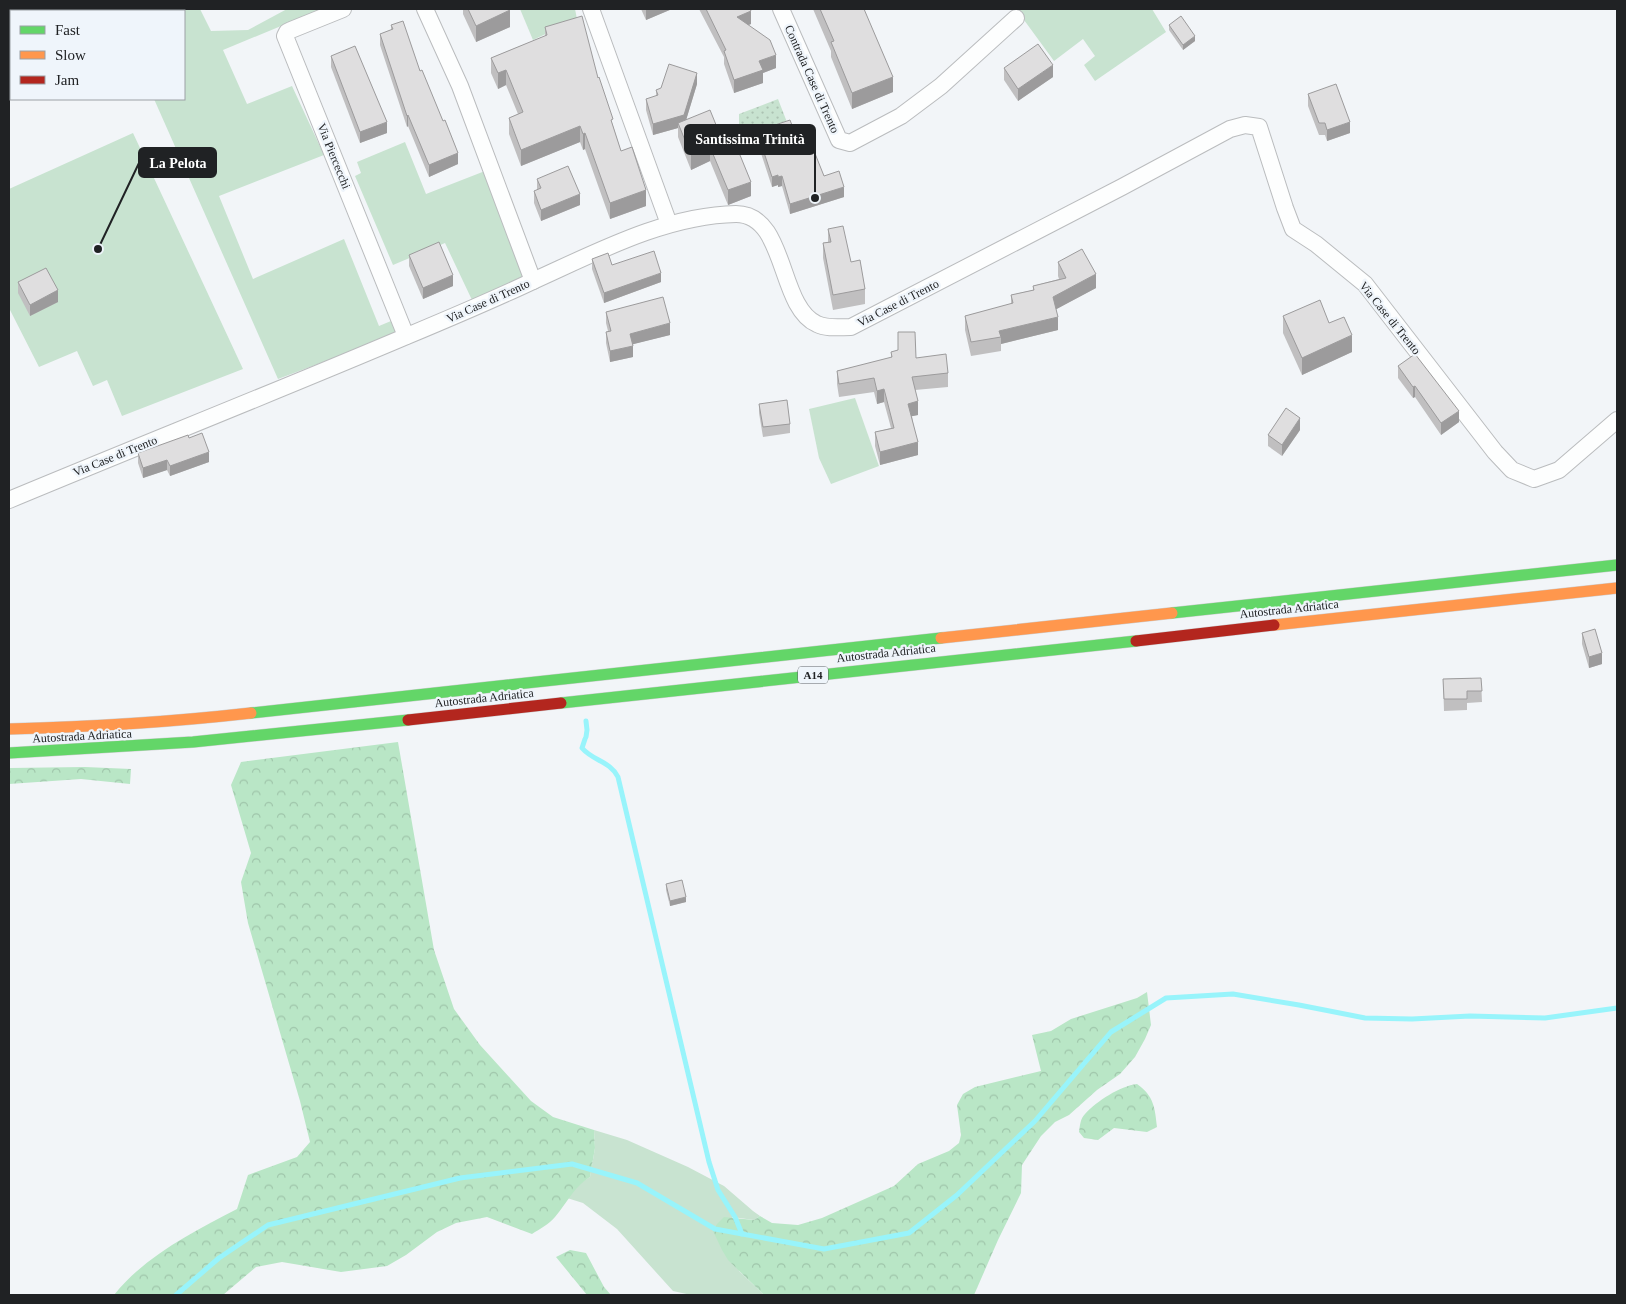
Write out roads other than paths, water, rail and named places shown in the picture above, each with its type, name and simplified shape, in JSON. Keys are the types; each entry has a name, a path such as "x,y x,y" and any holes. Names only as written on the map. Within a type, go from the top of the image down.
{"highway":[{"name":"Autostrada Adriatica","path":"9,729 198,719 1617,565"},
{"name":"Autostrada Adriatica","path":"9,753 134,747 326,729 1617,588"}],"street":[{"name":"Via Piercecchi","path":"342,9 291,30 285,36 406,336"},
{"path":"425,9 460,86 532,282"},
{"path":"591,9 669,224"},
{"name":"Contrada Case di Trento","path":"781,9 839,140 850,143 901,116 941,86 1016,18"},
{"name":"Via Case di Trento","path":"9,500 406,336 576,261 669,224 699,218 737,214 753,218 760,222 768,234 802,311 810,320 825,327 851,327 1122,188 1230,129 1245,124 1259,127 1293,229 1316,244 1365,284 1495,452 1512,470 1534,479 1559,470 1617,420"}],"waterway":[{"path":"586,721 586,737"},
{"path":"585,739 582,748 611,768 618,777 709,1162 718,1190 735,1217 742,1234"},
{"path":"176,1295 219,1258 268,1225 460,1178 572,1164 637,1183 715,1229 824,1249 909,1233 957,1195 1035,1121 1111,1032 1166,998 1233,994 1365,1018 1412,1019 1470,1016 1545,1018 1617,1008"}],"place":[{"name":"Santissima Trinità","path":"815,198"},
{"name":"La Pelota","path":"98,249"}]}
